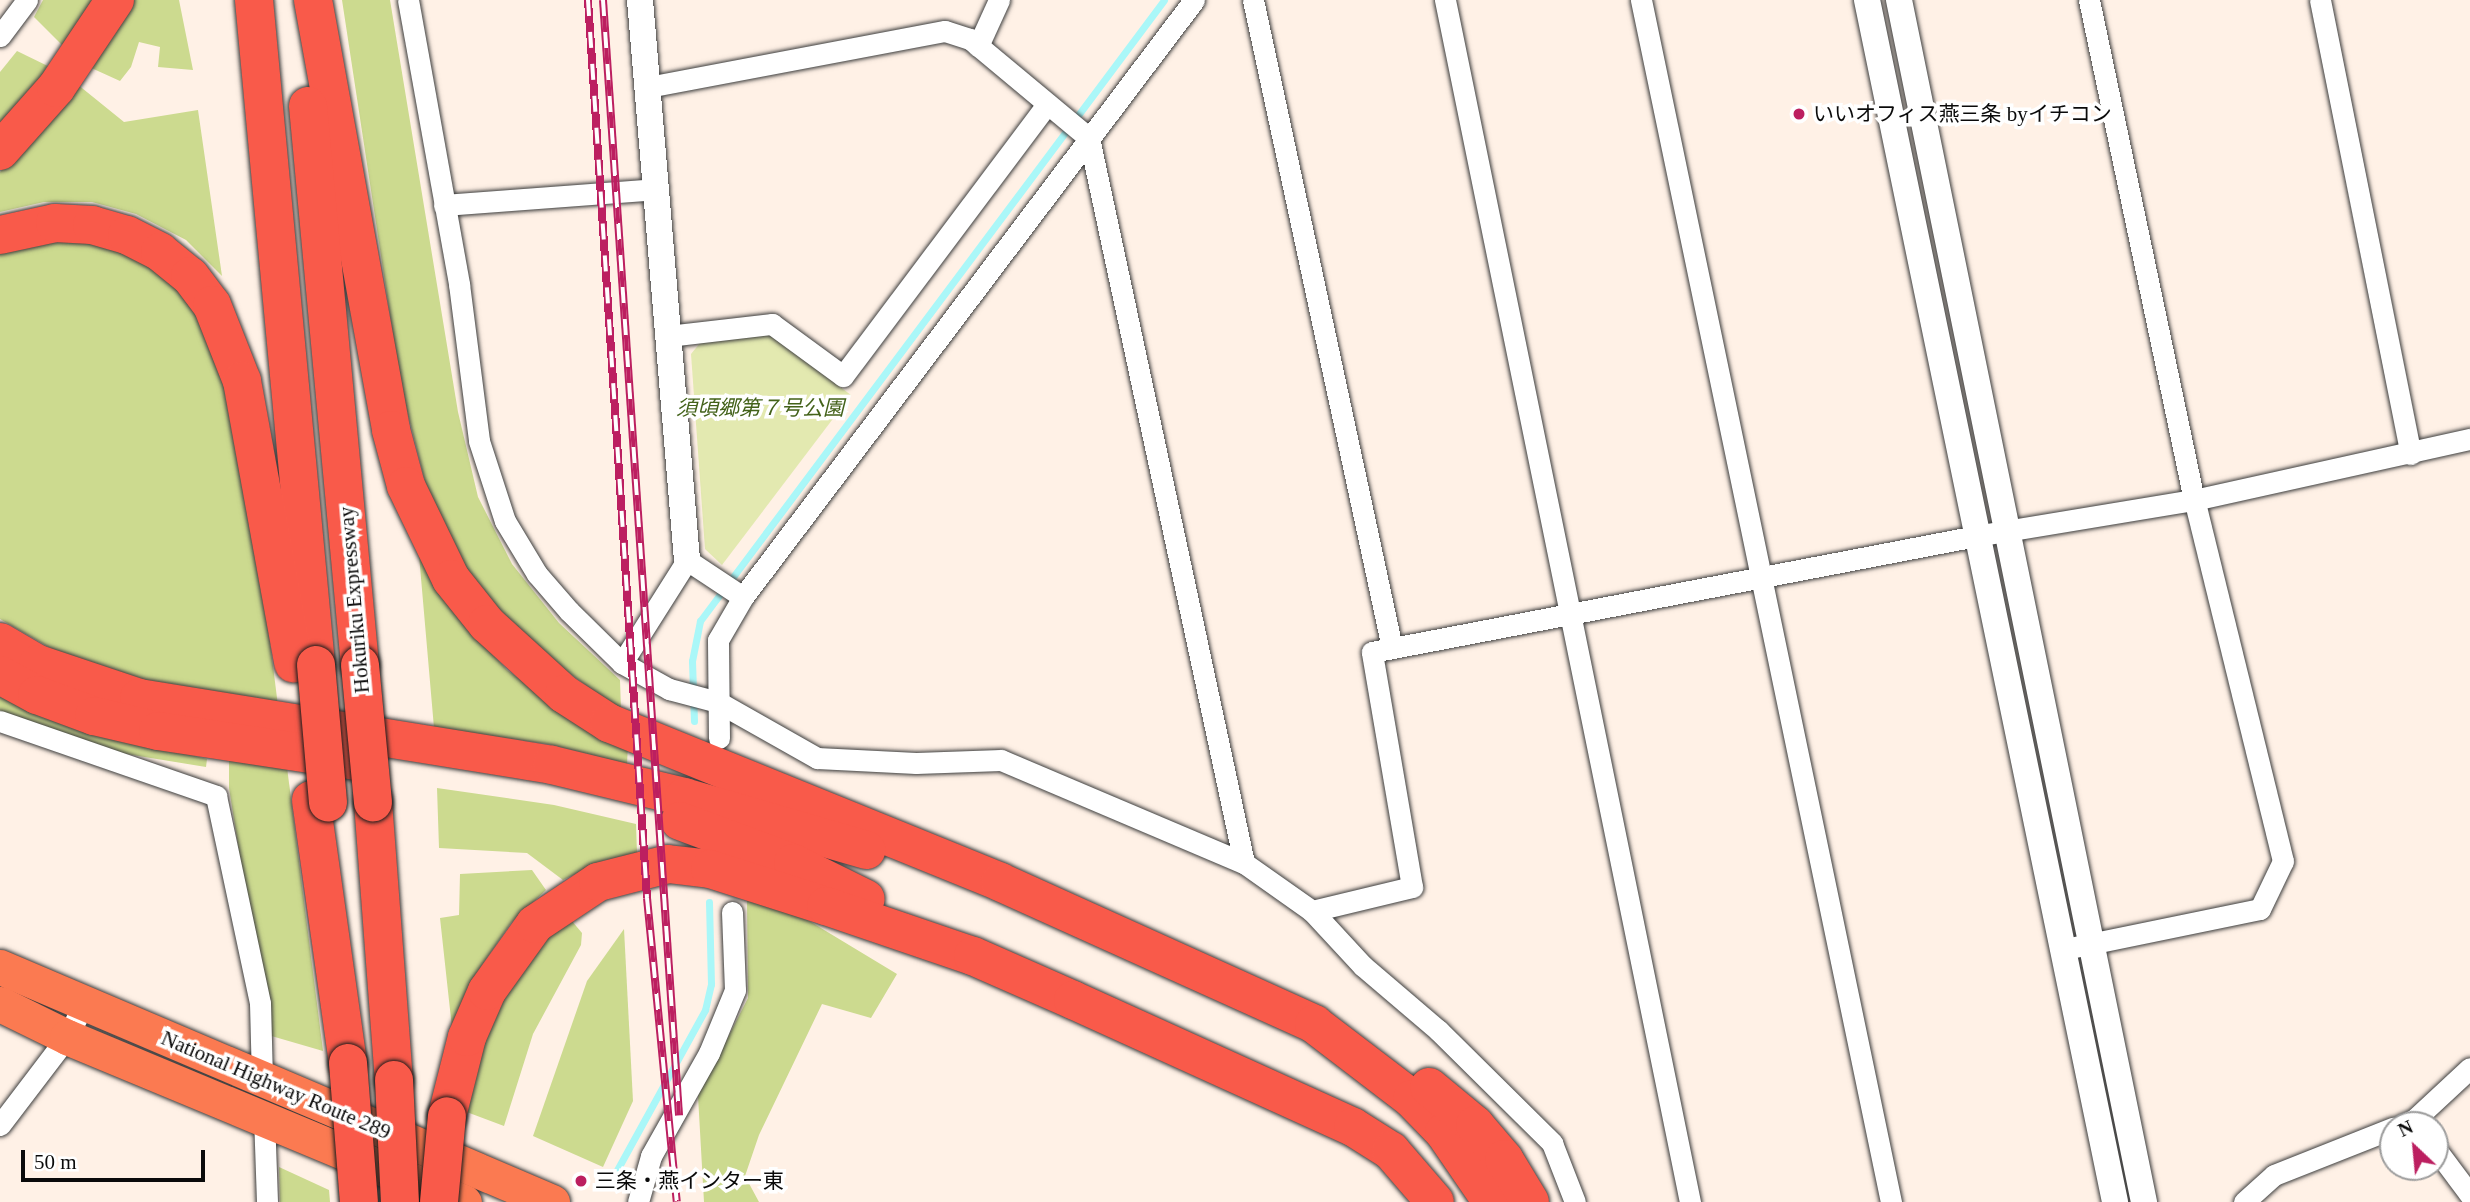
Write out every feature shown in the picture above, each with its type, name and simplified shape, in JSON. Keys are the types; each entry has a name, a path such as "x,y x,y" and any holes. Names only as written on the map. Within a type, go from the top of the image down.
{"highway":[{"path":"0,151 56,88 115,0"},
{"name":"Hokuriku Expressway","path":"254,0 305,665"},
{"name":"Hokuriku Expressway","path":"296,0 373,802 394,1080 400,1202"},
{"path":"313,0 368,308 406,486 452,579 486,624 564,694 609,723 1000,882 1314,1024 1413,1075 1446,1099 1504,1159 1530,1202"},
{"path":"0,235 55,223 92,225 127,234 160,252 190,276 212,305 242,381 305,665 348,1063 359,1202"},
{"path":"0,642 48,668 139,698 552,765 1000,882"},
{"path":"0,675 83,712 158,731 497,780 683,821 842,886 972,956 1353,1128 1391,1151 1435,1202"},
{"path":"439,1202 447,1116 467,1037 487,990 535,925 566,901 630,870 668,864 710,869 972,956"},
{"name":"National Highway Route 289","path":"0,967 82,1005 262,1078 552,1202"},
{"name":"National Highway Route 289","path":"0,1004 67,1037 264,1116 464,1202"},
{"path":"1314,1024 1412,1099 1444,1132 1492,1202"},
{"path":"1353,1128 1382,1154 1415,1202"}],"street":[{"path":"0,36 27,0"},
{"path":"408,0 444,205 479,441 505,521 537,574 622,663 669,689 713,701 817,758 916,762 1001,760 1244,863 1312,911 1363,966 1438,1030 1552,1143 1575,1202"},
{"path":"622,663 697,568 668,336 640,0"},
{"path":"978,46 999,0"},
{"path":"719,738 713,701 718,640 740,595 1084,133 1194,0"},
{"path":"1253,0 1392,648"},
{"path":"1445,0 1690,1202"},
{"path":"1641,0 1891,1202"},
{"path":"1867,0 1976,537 2065,949 2115,1202"},
{"path":"1899,0 2144,1202"},
{"path":"2065,949 2260,909 2283,861 2194,500 2089,0"},
{"path":"2320,0 2411,454"},
{"path":"648,86 945,31 970,39 1084,133 1244,863"},
{"path":"668,336 772,324 843,376 1053,110"},
{"path":"444,205 657,190"},
{"path":"1312,911 1412,887 1372,652 2007,531 2194,500 2470,439"},
{"path":"697,568 740,595"},
{"path":"0,721 216,796 260,1003 262,1078"},
{"path":"638,1202 651,1156 709,1053 736,990 732,912"},
{"path":"0,1125 67,1037 82,1005"},
{"path":"2424,1111 2470,1068"},
{"path":"264,1116 267,1202"},
{"path":"2244,1202 2274,1175 2379,1134"},
{"path":"2449,1167 2470,1195"}],"green space":[{"path":"43,0 98,0 65,48 34,17"},
{"path":"132,0 179,0 193,70 158,67 160,47 139,42 131,67 120,81 87,66"},
{"path":"342,0 390,0 458,412 478,497 512,564 559,623 620,680 621,711 531,645 473,581 429,497 401,387"},
{"path":"17,51 56,70 0,127 0,72"},
{"path":"77,84 124,122 198,110 222,276 186,240 136,214 92,202 44,202 0,212 0,172"},
{"path":"95,238 141,256 179,286 224,362 257,539 278,706 141,682 71,660 0,619 0,249"},
{"name":"須頃郷第７号公園","path":"758,332 770,335 851,395 722,565 705,549 691,354 700,343"},
{"path":"419,555 447,604 507,670 562,710 628,745 627,764 548,744 434,728"},
{"path":"0,688 116,737 207,759 206,767 114,752 0,712"},
{"path":"229,759 287,767 323,1051 268,1035 229,788"},
{"path":"437,788 554,805 636,824 637,853 603,861 563,880 527,853 439,848"},
{"path":"532,870 546,890 511,923 482,965 452,1028 440,918 459,915 460,874"},
{"path":"747,900 801,916 897,974 871,1018 822,1004 759,1135 745,1176 759,1202 704,1202 698,1096 748,998"},
{"path":"566,914 582,933 581,945 533,1034 504,1126 464,1111 480,1041 507,983"},
{"path":"624,929 633,1101 603,1167 533,1136 587,981"},
{"path":"279,1167 329,1190 330,1202 280,1202"}],"waterway":[{"path":"694,721 692,661 700,621 1164,0"},
{"path":"617,1170 705,1010 711,984 709,902"}],"railway":[{"path":"588,0 647,898 677,1202"},
{"path":"603,0 679,1115"}],"place":[{"name":"いいオフィス燕三条 byイチコン","path":"1799,114"},
{"name":"三条・燕インター東","path":"581,1181"}]}
